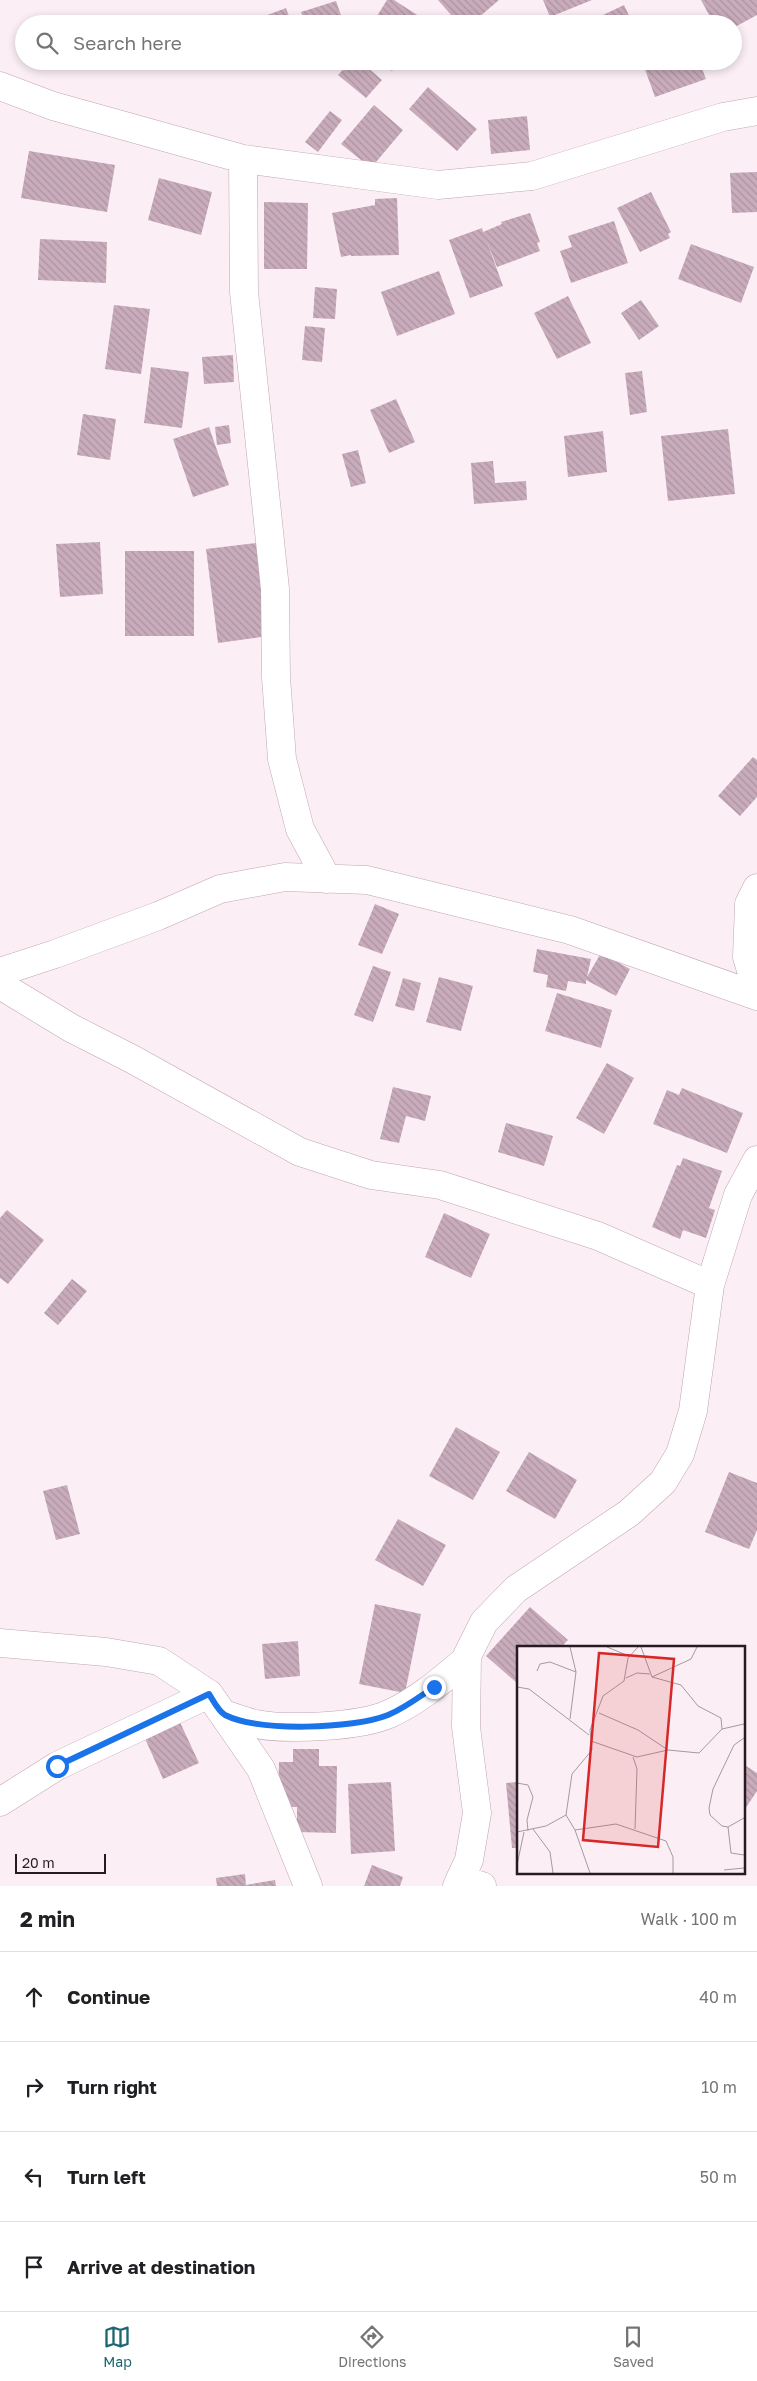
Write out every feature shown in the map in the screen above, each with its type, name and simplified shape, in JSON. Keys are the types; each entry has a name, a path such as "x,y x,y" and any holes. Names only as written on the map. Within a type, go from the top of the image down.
{"street":[{"path":"0,86 53,106 243,159 438,185 532,176 723,117 757,111"},
{"path":"243,159 244,292 275,589 276,677 282,759 300,829 327,879"},
{"path":"0,972 158,916 220,889 285,877 367,880 570,930 757,996"},
{"path":"757,888 748,904 746,957 757,990"},
{"path":"0,985 71,1028 132,1059 300,1152 371,1175 440,1185 598,1236 710,1285"},
{"path":"466,1884 477,1813 466,1727 467,1659 484,1622 516,1588 629,1513 663,1482 680,1454 694,1411 710,1285 738,1195 757,1160"},
{"path":"0,1643 106,1652 159,1661 216,1704 256,1724 296,1727 362,1721 387,1715 407,1705 434,1687 467,1659"},
{"path":"0,1802 57,1766 216,1704"},
{"path":"216,1704 261,1769 308,1886"}],"building":[{"path":"387,0 394,0 417,15 378,15"},
{"path":"438,0 499,0 482,15 451,15"},
{"path":"543,0 592,0 555,15 549,15"},
{"path":"701,0 757,0 757,15 742,23 742,15 709,15"},
{"path":"336,1 341,15 302,15 301,12"},
{"path":"624,5 629,15 603,15"},
{"path":"286,8 289,15 268,15"},
{"path":"343,70 370,70 382,80 366,98 338,75"},
{"path":"645,70 702,70 706,79 655,97"},
{"path":"428,87 477,129 457,151 409,109"},
{"path":"374,105 403,130 371,168 341,144"},
{"path":"330,111 342,120 318,152 305,142"},
{"path":"527,116 530,150 491,154 488,120"},
{"path":"29,151 115,165 107,212 21,198"},
{"path":"757,172 757,212 732,213 730,173"},
{"path":"159,178 212,192 201,235 148,220"},
{"path":"651,192 671,232 668,234 670,238 640,252 617,208"},
{"path":"397,198 399,255 351,255 341,257 332,213 375,205 375,199"},
{"path":"264,202 308,203 307,269 264,269"},
{"path":"530,213 540,242 537,243 540,251 497,267 486,239 503,286 470,298 449,240 482,228 483,232 502,224 501,222"},
{"path":"614,221 628,263 571,283 560,251 572,247 568,236"},
{"path":"40,239 107,242 106,283 38,280"},
{"path":"691,244 754,267 741,303 678,279"},
{"path":"439,271 455,314 397,336 381,292"},
{"path":"315,287 337,289 335,319 313,318"},
{"path":"568,296 591,343 557,359 534,313"},
{"path":"641,300 659,326 639,340 621,313"},
{"path":"114,305 150,309 141,374 105,369"},
{"path":"305,326 325,328 322,362 302,360"},
{"path":"233,355 234,382 204,384 202,357"},
{"path":"151,367 189,372 182,428 144,423"},
{"path":"642,371 647,412 630,415 625,373"},
{"path":"396,399 415,442 389,453 370,410"},
{"path":"83,414 116,419 110,460 77,455"},
{"path":"229,425 231,443 217,445 215,427"},
{"path":"209,427 229,485 193,497 173,439"},
{"path":"728,429 735,494 668,501 661,436"},
{"path":"603,431 607,472 568,477 564,436"},
{"path":"358,450 366,483 351,487 342,454"},
{"path":"493,461 495,483 526,481 527,500 474,504 471,463"},
{"path":"100,542 103,594 60,597 56,544"},
{"path":"256,543 268,636 218,643 206,549"},
{"path":"125,551 194,551 194,636 125,636"},
{"path":"753,757 757,760 757,797 740,816 718,796"},
{"path":"375,904 399,914 382,954 358,945"},
{"path":"537,949 591,959 587,977 601,953 630,969 616,996 586,980 586,984 568,981 566,991 546,987 548,975 533,972"},
{"path":"373,966 391,972 373,1022 354,1015"},
{"path":"439,977 473,986 461,1031 426,1022"},
{"path":"403,978 421,983 414,1011 395,1006"},
{"path":"557,993 612,1010 601,1048 545,1031"},
{"path":"607,1063 634,1078 604,1134 576,1118"},
{"path":"393,1087 431,1096 425,1121 406,1116 399,1143 380,1139"},
{"path":"682,1088 743,1113 727,1153 653,1124 667,1090 679,1095"},
{"path":"506,1123 553,1136 544,1166 498,1152"},
{"path":"683,1158 722,1171 709,1208 715,1210 706,1238 683,1230 680,1239 652,1227 677,1165 680,1166"},
{"path":"7,1210 44,1240 8,1284 0,1278 0,1218"},
{"path":"444,1213 490,1234 471,1278 425,1257"},
{"path":"72,1279 87,1291 58,1325 44,1313"},
{"path":"456,1427 500,1452 473,1500 429,1476"},
{"path":"529,1452 577,1480 555,1519 506,1491"},
{"path":"729,1472 757,1483 757,1530 749,1549 705,1532"},
{"path":"67,1485 80,1534 56,1540 43,1491"},
{"path":"398,1519 446,1545 423,1586 375,1560"},
{"path":"375,1604 421,1614 405,1693 359,1684"},
{"path":"530,1607 568,1640 562,1646 517,1646 517,1683 486,1656"},
{"path":"298,1641 300,1676 265,1679 262,1644"},
{"path":"178,1718 199,1763 163,1779 143,1734"},
{"path":"293,1749 319,1749 319,1766 337,1766 336,1833 297,1832 297,1807 278,1807 279,1762 293,1762"},
{"path":"744,1765 757,1773 757,1791 744,1810"},
{"path":"391,1782 395,1851 351,1854 348,1784"},
{"path":"517,1782 517,1848 512,1848 506,1783"},
{"path":"372,1865 403,1877 400,1886 364,1886"},
{"path":"245,1874 246,1885 275,1880 276,1886 217,1886 216,1878"}],"route":[{"path":"57,1766 209,1694 223,1714 256,1724 296,1727 362,1721 387,1715 407,1705 434,1687"}]}
